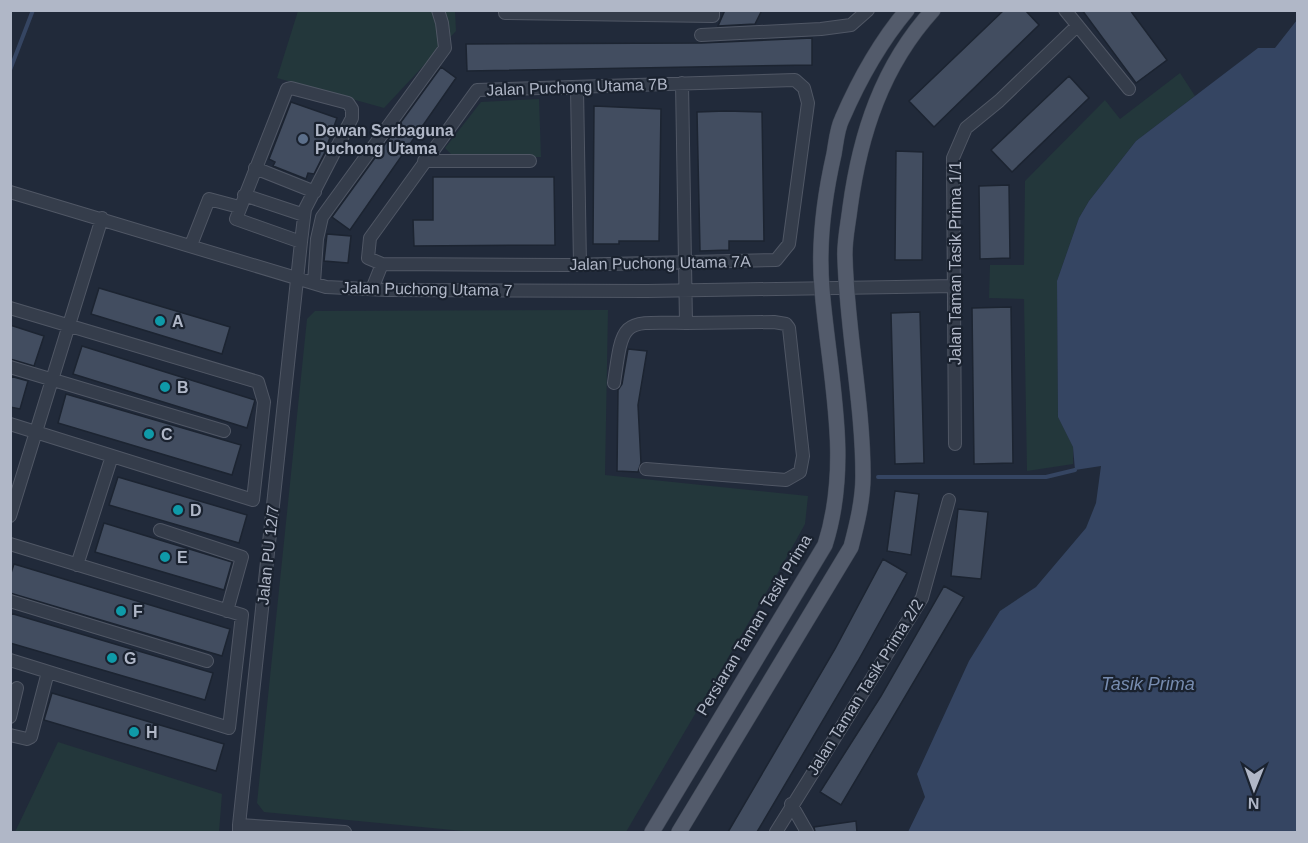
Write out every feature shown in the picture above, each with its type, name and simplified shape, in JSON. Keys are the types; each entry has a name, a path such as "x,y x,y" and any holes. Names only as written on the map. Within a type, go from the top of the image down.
{"main road":[{"name":"Persiaran Taman Tasik Prima","path":"652,832 825,545 832,522 838,425 822,288 820,251 827,186 841,121 869,66 908,10"},
{"path":"679,832 850,548 859,515 863,476 844,255 853,188 868,120 887,73 916,29 933,10"}],"street":[{"path":"314,283 317,239 322,217 444,48 442,23 438,10"},
{"path":"505,10 713,16 713,10"},
{"path":"701,35 841,27 851,25 868,10"},
{"path":"1065,10 1129,89"},
{"name":"Jalan Taman Tasik Prima 1/1","path":"955,444 953,158 966,128 999,101 1077,26"},
{"name":"Jalan Puchong Utama 7B","path":"382,264 369,258 370,238 477,90 795,80 804,88 808,103"},
{"path":"682,83 686,323"},
{"path":"577,88 580,265"},
{"path":"244,195 304,214 352,117 352,109 348,103 287,89 239,207 236,219 301,242"},
{"name":"Jalan Puchong Utama 7A","path":"382,264 580,265 776,260 789,244 808,103"},
{"path":"424,161 530,161"},
{"path":"255,168 315,192"},
{"name":"Jalan Puchong Utama 7","path":"10,192 326,287 685,290 955,286"},
{"path":"191,245 209,199 239,207"},
{"name":"Jalan PU 12/7","path":"239,829 304,214"},
{"path":"10,516 15,485 36,432 102,218"},
{"path":"372,289 382,264"},
{"path":"10,308 258,382 264,402 253,501 10,424"},
{"path":"614,383 619,343 624,332 635,324 774,322 786,324 789,328 802,466 800,472 786,480 646,469"},
{"path":"10,367 224,431"},
{"path":"77,565 112,456"},
{"name":"Jalan Taman Tasik Prima 2/2","path":"776,832 791,804 922,598 949,500"},
{"path":"160,530 242,557 227,611"},
{"path":"10,544 242,615 229,728 10,660"},
{"path":"10,601 207,661"},
{"path":"10,735 27,739 31,737 48,672"},
{"path":"10,717 17,688"},
{"path":"791,804 807,832"},
{"path":"239,829 345,832"}],"green space":[{"path":"298,11 455,11 456,31 384,108 277,78"},
{"path":"1180,73 1195,96 1136,141 1089,201 1079,218 1057,281 1058,417 1073,447 1073,464 1027,471 1024,299 989,298 990,265 1024,265 1025,181 1105,100 1120,119"},
{"path":"539,99 541,157 453,156 445,148 481,102"},
{"path":"608,310 605,475 808,496 805,524 626,832 474,832 264,812 257,803 307,319 315,311"},
{"path":"58,742 222,794 219,832 15,832"}],"water":[{"name":"Tasik Prima","path":"1297,20 1297,832 908,832 925,797 917,774 969,661 1000,611 1036,587 1086,528 1096,503 1101,466 1075,470 1073,447 1058,417 1057,281 1079,218 1089,201 1136,141 1258,48 1275,48"}],"building":[{"path":"725,10 762,10 755,24 718,26"},
{"path":"1004,10 1025,10 1039,25 934,127 909,101"},
{"path":"1082,10 1130,10 1167,60 1136,83"},
{"path":"812,38 812,65 467,71 466,44 701,43"},
{"path":"441,67 456,78 350,230 332,217"},
{"path":"1069,76 1089,98 1012,172 991,150"},
{"name":"Dewan Serbaguna Puchong Utama","path":"291,102 337,118 314,174 308,173 306,179 273,166 275,162 269,159"},
{"path":"594,106 661,109 659,241 619,241 619,244 593,244"},
{"path":"697,112 762,112 764,241 729,241 729,250 700,251"},
{"path":"896,151 923,152 922,260 895,260"},
{"path":"433,177 554,177 555,245 414,246 413,220 433,220"},
{"path":"1009,185 1010,258 980,259 979,186"},
{"path":"327,234 351,236 348,263 324,261"},
{"name":"A","path":"99,288 230,327 222,354 91,314"},
{"path":"1011,307 1013,463 974,464 972,308"},
{"path":"920,312 924,463 895,464 891,313"},
{"path":"10,325 44,336 34,366 10,359"},
{"name":"B","path":"82,346 255,400 247,428 73,374"},
{"path":"628,349 647,351 638,405 641,463 638,472 617,471 618,390 622,384"},
{"path":"10,376 28,381 20,409 10,407"},
{"name":"C","path":"66,394 241,445 232,475 58,423"},
{"name":"D","path":"118,477 247,515 239,543 109,505"},
{"path":"895,491 919,494 911,555 887,551"},
{"path":"958,509 988,512 981,579 951,576"},
{"name":"E","path":"104,523 232,562 224,590 95,552"},
{"path":"883,559 907,573 858,661 757,832 728,832 835,649"},
{"name":"F","path":"14,564 230,629 222,656 10,593 10,576"},
{"path":"944,586 964,597 841,805 820,792 881,696"},
{"name":"G","path":"10,613 213,673 205,700 10,643"},
{"name":"H","path":"52,693 224,744 216,771 44,720"},
{"path":"856,821 857,832 815,832 814,827"}],"waterway":[{"path":"10,70 33,10"},
{"path":"878,477 1046,477 1075,470"}],"place":[{"name":"Dewan Serbaguna Puchong Utama","path":"303,139"},
{"name":"A","path":"160,321"},
{"name":"B","path":"165,387"},
{"name":"C","path":"149,434"},
{"name":"D","path":"178,510"},
{"name":"E","path":"165,557"},
{"name":"F","path":"121,611"},
{"name":"G","path":"112,658"},
{"name":"H","path":"134,732"}]}
